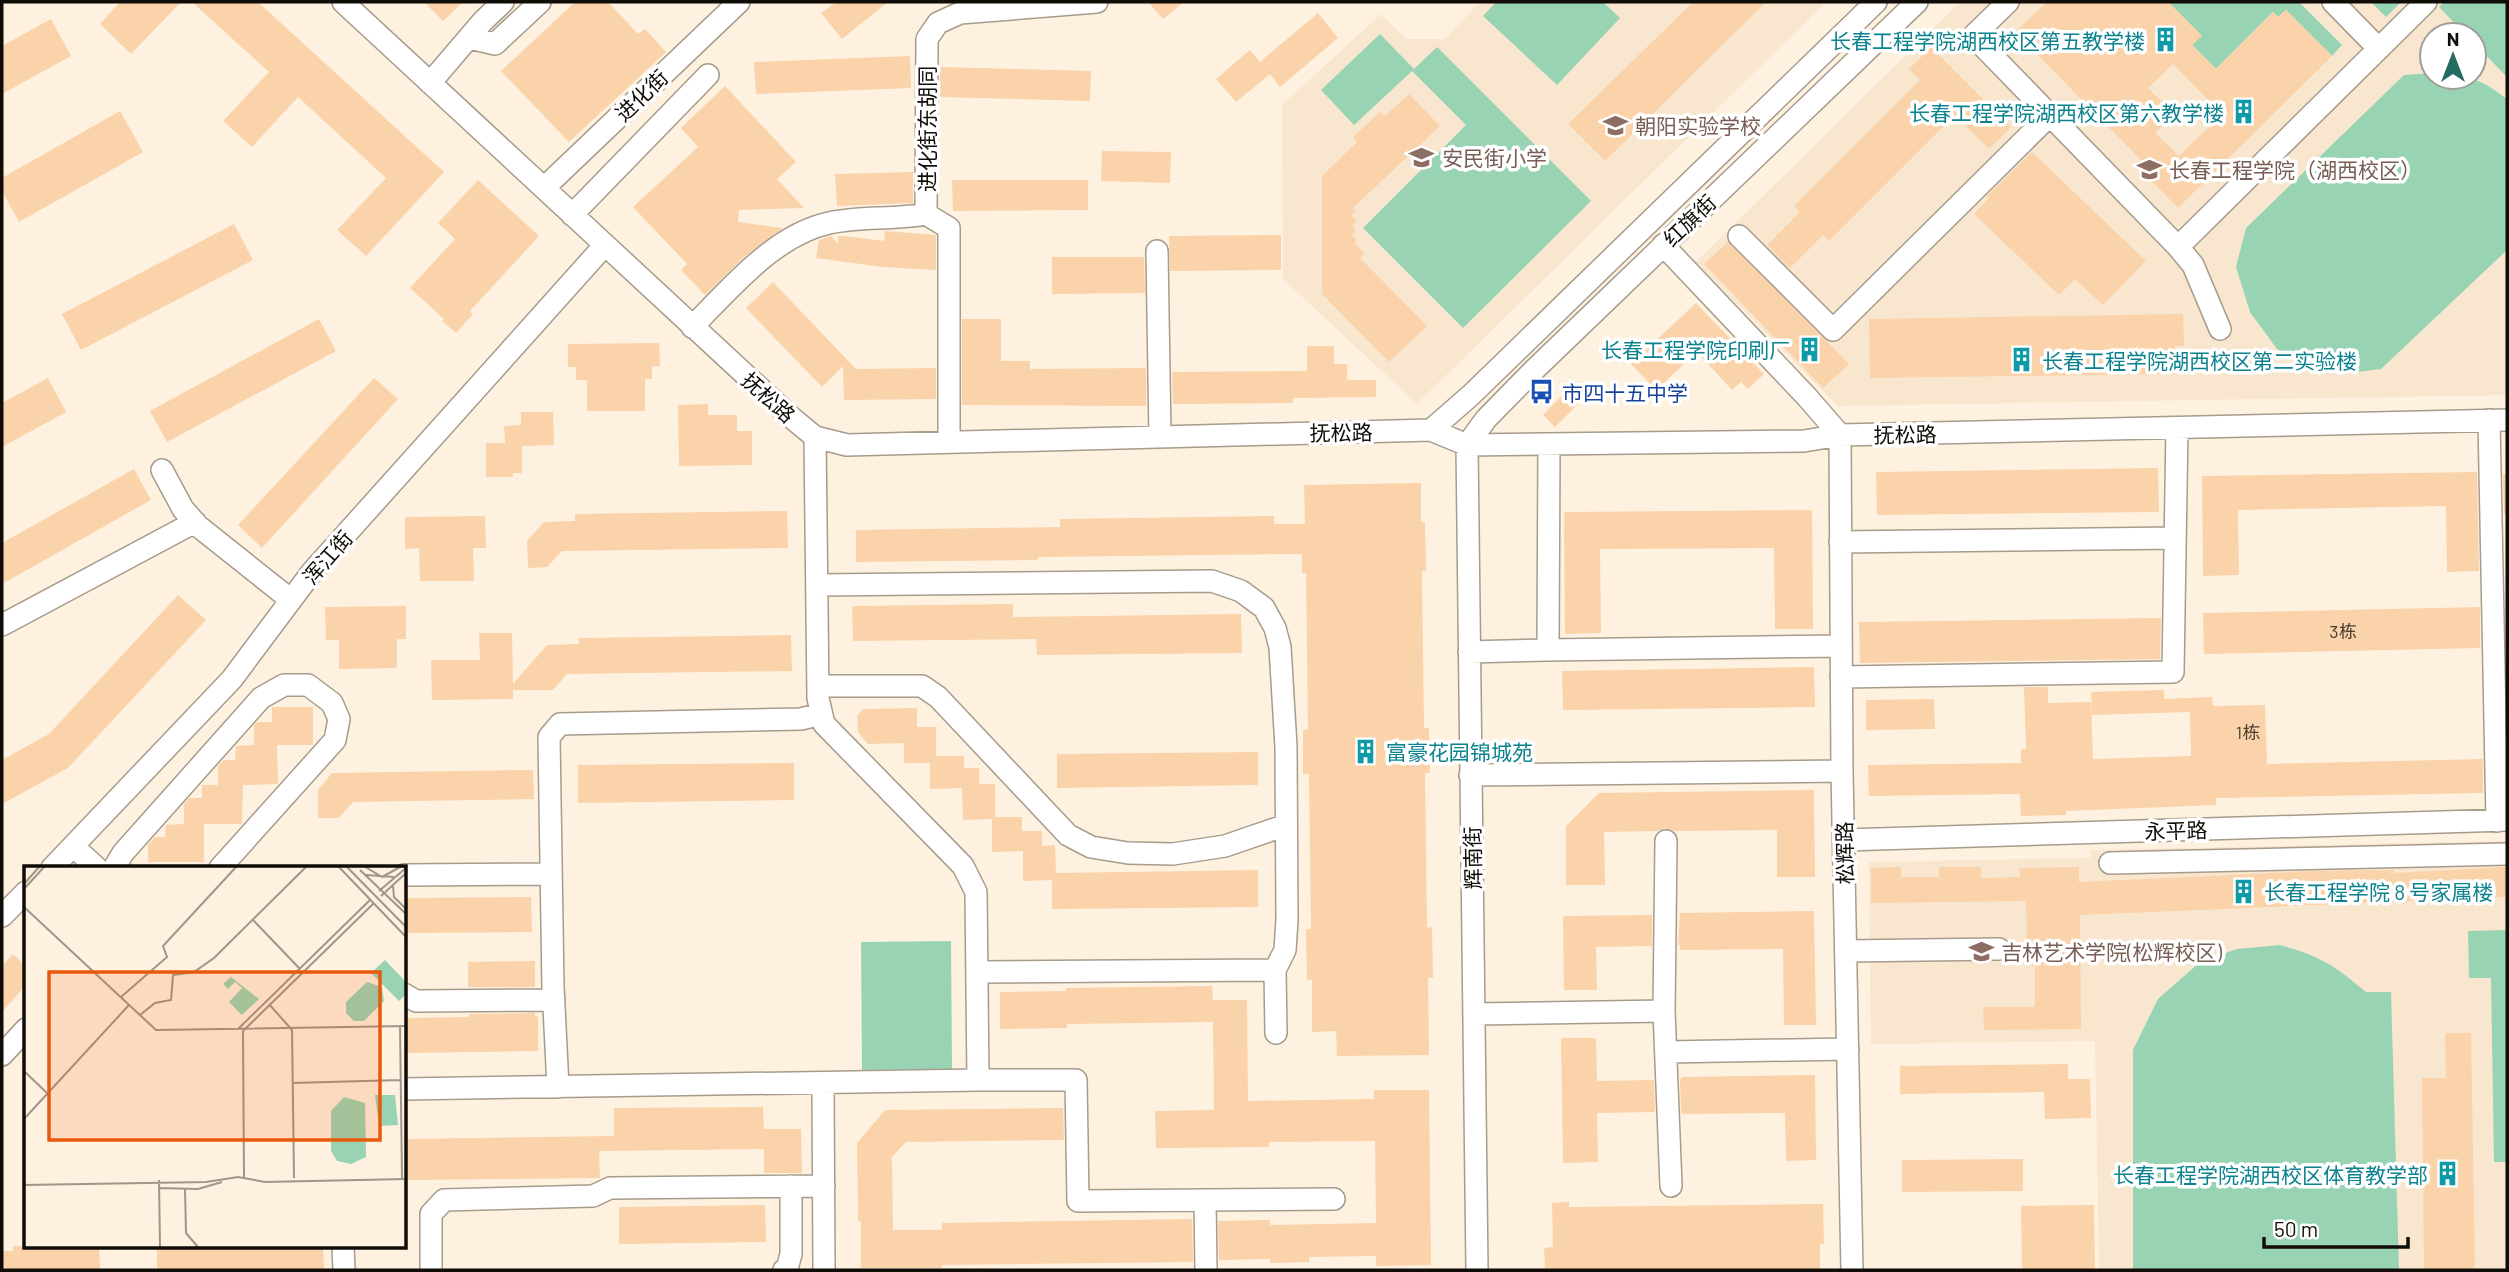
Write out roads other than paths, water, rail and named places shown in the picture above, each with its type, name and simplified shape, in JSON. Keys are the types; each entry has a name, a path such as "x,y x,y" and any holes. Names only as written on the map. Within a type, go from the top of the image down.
{"street":[{"path":"430,83 503,2"},
{"path":"470,37 495,44 540,2"},
{"name":"进化街","path":"544,188 739,2"},
{"name":"进化街东胡同","path":"692,327 760,260 804,231 830,223 926,214 927,39 938,23 960,13 1097,2"},
{"name":"红旗街","path":"1431,430 1471,395 1876,2"},
{"name":"红旗街","path":"1467,445 1486,419 1533,371 1917,2"},
{"path":"2008,2 1973,36 2178,247 2193,265 2220,329"},
{"path":"2333,2 2378,48"},
{"path":"2178,247 2426,2"},
{"name":"抚松路","path":"354,5 430,83 692,327 815,437 847,445 1431,430 1467,445 1549,445 1804,441 1839,435 2498,420"},
{"path":"572,215 708,75"},
{"path":"1739,236 1833,330 2050,115"},
{"path":"926,214 949,228 949,442"},
{"path":"1663,245 1807,397 1839,435"},
{"name":"浑江街","path":"54,866 232,679 321,562 604,246"},
{"path":"1157,251 1160,437"},
{"path":"2498,420 2502,820"},
{"path":"1841,677 2173,672 2178,428"},
{"name":"松辉路","path":"1839,435 1840,646 1852,1270"},
{"path":"815,437 818,686 821,714 824,724 963,866 976,892 978,1080"},
{"name":"辉南街","path":"1467,445 1477,1270"},
{"path":"1548,650 1549,445"},
{"path":"162,470 184,509 195,522 291,600"},
{"path":"2,625 195,522"},
{"path":"1840,542 2175,538"},
{"path":"817,585 1212,581 1241,592 1264,608 1275,628 1280,647 1286,747 1287,920 1285,950 1275,970 1276,1033"},
{"path":"1469,652 1840,646"},
{"path":"115,866 123,853 261,698 284,685 308,685 332,703 339,719 335,740 222,866"},
{"path":"818,686 922,686 938,697 1068,835 1091,847 1128,853 1173,854 1224,846 1286,825"},
{"path":"558,1087 549,737 560,724 801,719 821,714"},
{"path":"1471,775 1842,771"},
{"name":"永平路","path":"1844,839 2502,820"},
{"path":"1666,841 1664,1011 1671,1186"},
{"path":"74,847 95,866"},
{"path":"2109,863 2507,854"},
{"path":"406,875 551,874"},
{"path":"2,916 24,894"},
{"path":"1846,951 1999,950"},
{"path":"978,972 1275,970"},
{"path":"406,995 416,1001 554,1000"},
{"path":"1474,1014 1664,1011"},
{"path":"2,1055 24,1031"},
{"path":"1665,1052 1848,1049"},
{"path":"406,1089 1076,1080 1078,1201 1334,1199"},
{"path":"790,1186 791,1254 786,1270 824,1269 823,1083"},
{"path":"431,1270 431,1214 444,1200 593,1196 610,1188 824,1186"},
{"path":"1205,1200 1206,1270"},
{"path":"344,1248 344,1270"}],"place":[{"name":"长春工程学院湖西校区第五教学楼","path":"2165,40"},
{"name":"长春工程学院湖西校区第六教学楼","path":"2244,112"},
{"name":"朝阳实验学校","path":"1615,125"},
{"name":"安民街小学","path":"1422,157"},
{"name":"长春工程学院（湖西校区）","path":"2149,169"},
{"name":"长春工程学院印刷厂","path":"1810,349"},
{"name":"长春工程学院湖西校区第二实验楼","path":"2022,360"},
{"name":"市四十五中学","path":"1542,392"},
{"name":"富豪花园锦城苑","path":"1366,751"},
{"name":"长春工程学院 8 号家属楼","path":"2244,891"},
{"name":"吉林艺术学院(松辉校区)","path":"1981,951"},
{"name":"长春工程学院湖西校区体育教学部","path":"2448,1174"}]}
